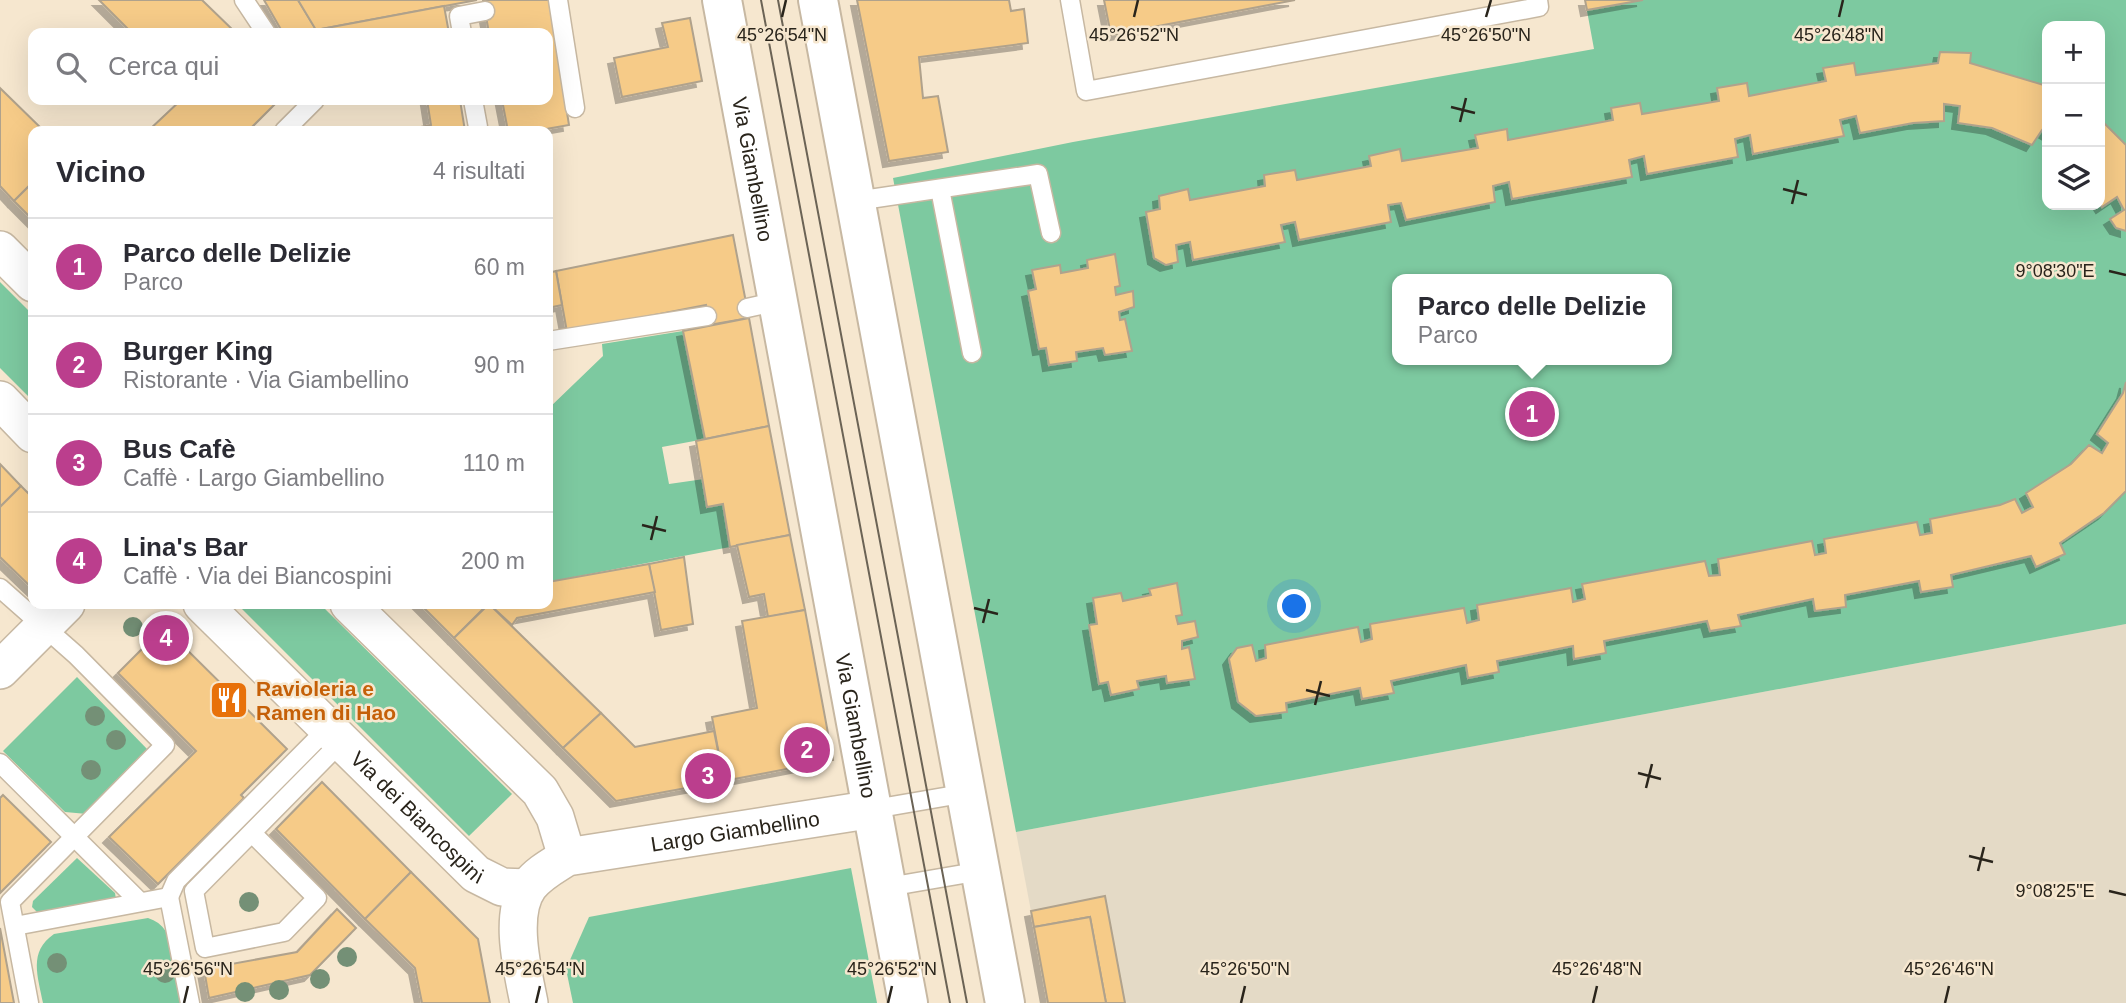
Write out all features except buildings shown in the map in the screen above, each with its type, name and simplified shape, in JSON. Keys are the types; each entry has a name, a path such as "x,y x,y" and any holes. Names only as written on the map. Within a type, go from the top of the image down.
{"street":[{"name":"Via Giambellino","path":"722,0 763,304 874,809"},
{"path":"818,0 1005,1003"},
{"path":"0,250 28,278"},
{"path":"0,400 28,429"},
{"name":"Via dei Biancospini","path":"207,609 476,874 502,887 527,888"},
{"path":"354,609 540,791 555,817 567,858"},
{"path":"0,670 54,616"},
{"path":"874,809 908,1003"},
{"name":"Largo Giambellino","path":"527,888 541,873 567,858 874,809"},
{"path":"527,888 519,914 519,948 528,1003"}],"lane":[{"path":"244,0 263,28"},
{"path":"558,0 575,108"},
{"path":"1070,0 1086,90 1475,9 1539,7 1538,0"},
{"path":"461,28 459,16 485,11"},
{"path":"289,126 310,105"},
{"path":"474,105 478,126"},
{"path":"856,201 1038,174 1051,233"},
{"path":"940,189 972,352"},
{"path":"553,340 707,316"},
{"path":"0,588 28,603"},
{"path":"29,1003 10,902 166,745 76,655 54,616"},
{"path":"252,833 317,898 284,932 205,948 194,891 252,833 334,735"},
{"path":"190,1003 169,897 176,881 334,735"},
{"path":"0,763 140,902"},
{"name":"Via Giambellino","path":"874,809 967,793"},
{"path":"888,887 981,871"},
{"path":"15,926 169,897"}],"shaded area":[{"path":"2126,624 2126,1003 1058,1003 1034,927 1016,832"}],"green space":[{"path":"1585,0 2126,0 2126,624 1016,832 893,178 1073,142 1594,49"},
{"path":"0,282 28,310 28,396 0,368"},
{"path":"683,331 705,439 662,447 669,484 704,479 723,504 730,547 553,581 553,404 603,356 602,344"},
{"path":"242,609 325,609 512,794 469,836"},
{"path":"77,677 148,750 87,814 65,812 3,751"},
{"path":"77,858 115,893 116,899 37,912 32,907 33,901"},
{"path":"851,868 877,1003 573,1003 566,969 589,917"},
{"path":"148,918 166,931 171,941 184,1003 43,1003 37,974 38,957 46,941 54,934"}],"tram line":[{"path":"761,0 950,1003"},
{"path":"778,0 967,1003"}],"place":[{"name":"Parco delle Delizie","path":"1532,414"},
{"name":"Lina's Bar","path":"166,638"},
{"name":"Ravioleria e Ramen di Hao","path":"229,700"},
{"name":"Burger King","path":"807,750"},
{"name":"Bus Cafè","path":"708,776"}]}
